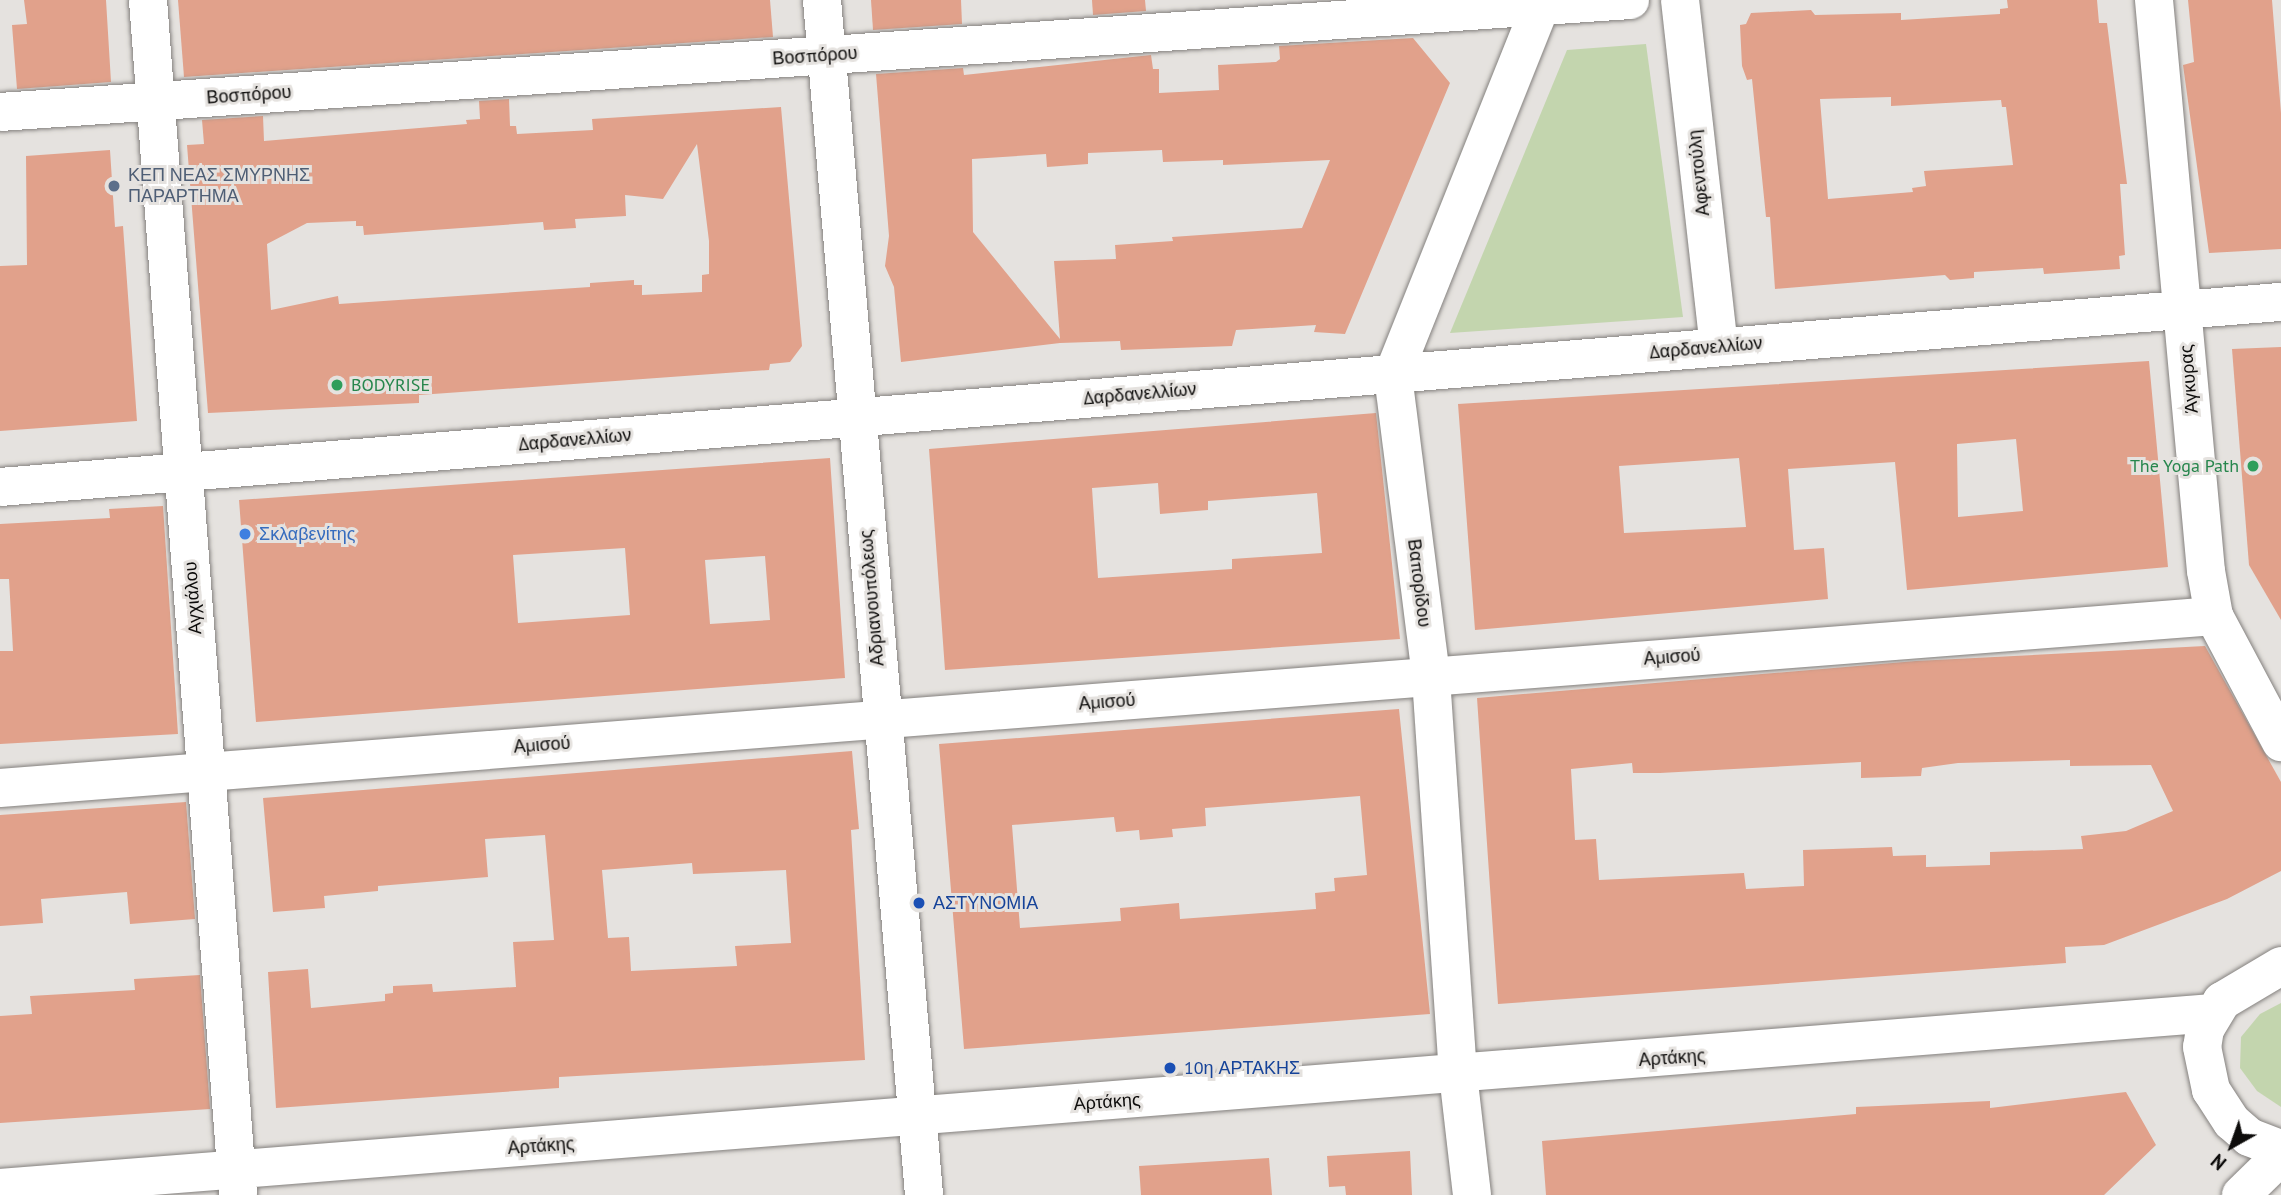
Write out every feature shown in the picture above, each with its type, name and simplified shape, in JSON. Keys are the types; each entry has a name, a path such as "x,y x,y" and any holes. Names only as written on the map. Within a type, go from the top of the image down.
{"street":[{"name":"Αγχιάλου","path":"148,0 237,1182"},
{"name":"Αδριανουπόλεως","path":"822,0 924,1195"},
{"name":"Βοσπόρου","path":"0,112 825,55 1219,14 1630,0"},
{"name":"Αφεντούλη","path":"1680,0 1719,347"},
{"name":"Άγκυρας","path":"2154,0 2206,571 2214,616 2281,742"},
{"name":"Βαπορίδου","path":"1472,1195 1458,1074 1431,676 1393,375 1541,3"},
{"name":"Δαρδανελλίων","path":"0,486 2281,302"},
{"name":"Αμισού","path":"0,788 2214,616"},
{"path":"2281,966 2245,985 2213,1013 2202,1047 2211,1090 2232,1122 2249,1137 2281,1149"},
{"name":"Αρτάκης","path":"0,1188 237,1182 917,1116 2213,1013"},
{"path":"2241,1195 2281,1156"}],"green space":[{"path":"1646,44 1683,317 1450,333 1567,50"},
{"path":"2281,1003 2281,1107 2257,1091 2240,1068 2241,1037 2260,1014"}],"building":[{"path":"24,0 106,0 111,82 17,89 12,25 27,24"},
{"path":"178,0 770,0 773,37 184,77"},
{"path":"871,0 961,0 962,24 873,30"},
{"path":"1092,0 1145,0 1146,11 1093,15"},
{"path":"2007,0 2097,0 2099,23 2107,23 2127,184 2120,184 2125,255 2119,256 2120,269 2044,274 2043,268 1974,272 1974,278 1950,280 1945,275 1775,289 1770,217 1766,217 1752,79 1747,80 1742,66 1740,25 1746,24 1751,13 1811,10 1815,15 1901,13 1901,20 2000,14 2000,9 2008,8","holes":["1891,97 1891,106 2001,100 2002,107 2006,107 2013,165 1924,171 1926,186 1912,188 1913,192 1828,199 1820,99"]},
{"path":"2188,0 2272,0 2281,113 2281,249 2209,253 2183,65 2194,62"},
{"path":"1413,38 1450,83 1345,334 1314,332 1316,325 1236,330 1232,346 1121,350 1120,341 1060,343 901,362 894,287 885,266 889,236 876,74 963,68 964,75 1151,55 1153,69 1159,69 1159,93 1219,90 1218,65 1276,62 1280,59 1279,46","holes":["1162,150 1163,162 1223,160 1223,165 1330,160 1302,228 1172,237 1173,241 1115,245 1116,259 1054,261 1060,339 973,232 972,159 1046,154 1047,167 1088,164 1088,153"]},
{"path":"509,99 510,126 516,126 517,134 593,130 592,119 781,107 802,346 790,362 770,364 769,370 419,395 419,403 208,413 187,145 204,144 202,120 263,116 264,141 467,124 466,120 480,119 479,101","holes":["697,144 709,241 709,274 702,275 702,292 642,295 642,285 634,285 634,280 590,283 590,287 339,304 338,296 271,310 267,244 307,223 356,221 356,226 363,226 364,235 543,222 544,230 576,228 575,219 626,216 625,195 663,199"]},
{"path":"110,150 115,227 123,226 137,421 0,431 0,266 27,265 26,156"},
{"path":"2281,347 2281,620 2249,565 2232,349"},
{"path":"2149,361 2168,567 1907,590 1895,462 1788,469 1794,550 1824,548 1828,599 1475,630 1458,404","holes":["2016,439 2023,511 1958,517 1957,444","1739,458 1746,527 1624,533 1619,466"]},
{"path":"1376,413 1400,639 945,670 929,449","holes":["1158,483 1160,514 1208,510 1208,501 1317,493 1322,553 1232,559 1232,569 1098,578 1092,488"]},
{"path":"830,458 845,678 256,722 239,500","holes":["625,548 630,615 518,623 513,555","765,556 770,620 710,624 705,560"]},
{"path":"163,506 178,734 0,744 0,651 13,651 9,579 0,579 0,524 110,518 109,509"},
{"path":"2205,646 2281,782 2281,871 2227,899 2104,945 2065,947 2066,963 1498,1004 1477,698 1916,661","holes":["2070,760 2070,766 2151,765 2173,811 2126,831 2081,836 2083,849 1990,852 1990,865 1926,867 1926,855 1893,856 1892,847 1803,850 1804,886 1746,889 1744,873 1599,880 1596,839 1575,840 1571,769 1632,763 1633,773 1660,773 1861,762 1861,778 1921,776 1922,768 1958,763"]},
{"path":"1399,709 1430,1014 964,1049 939,744","holes":["1360,796 1367,875 1334,878 1335,891 1315,893 1316,909 1180,919 1179,903 1120,908 1121,921 1020,928 1012,825 1114,817 1116,832 1139,830 1140,840 1173,837 1172,829 1206,826 1205,808"]},
{"path":"852,751 859,829 851,830 865,1060 559,1077 559,1088 276,1108 268,972 308,969 311,1008 385,1001 385,994 393,993 393,986 432,984 433,992 516,987 513,942 554,940 545,835 485,839 488,877 378,886 378,891 324,896 325,908 273,912 263,798","holes":["692,863 693,874 786,870 791,943 735,946 737,966 631,971 629,937 608,938 602,870"]},
{"path":"186,802 195,919 130,924 127,892 41,899 43,923 0,926 0,815"},
{"path":"200,975 210,1109 0,1123 0,1016 32,1014 30,996 135,990 134,979"},
{"path":"2126,1092 2156,1145 2104,1195 1546,1195 1542,1141 1856,1114 1856,1107 1990,1101 1990,1108"},
{"path":"1410,1151 1412,1195 1346,1195 1345,1186 1329,1187 1327,1156"},
{"path":"1269,1158 1272,1195 1141,1195 1139,1166"}],"place":[{"name":"ΚΕΠ ΝΕΑΣ ΣΜΥΡΝΗΣ ΠΑΡΑΡΤΗΜΑ","path":"114,186"},
{"name":"BODYRISE","path":"337,385"},
{"name":"The Yoga Path","path":"2253,466"},
{"name":"Σκλαβενίτης","path":"245,534"},
{"name":"ΑΣΤΥΝΟΜΙΑ","path":"919,903"},
{"name":"10η ΑΡΤΑΚΗΣ","path":"1170,1068"}]}
